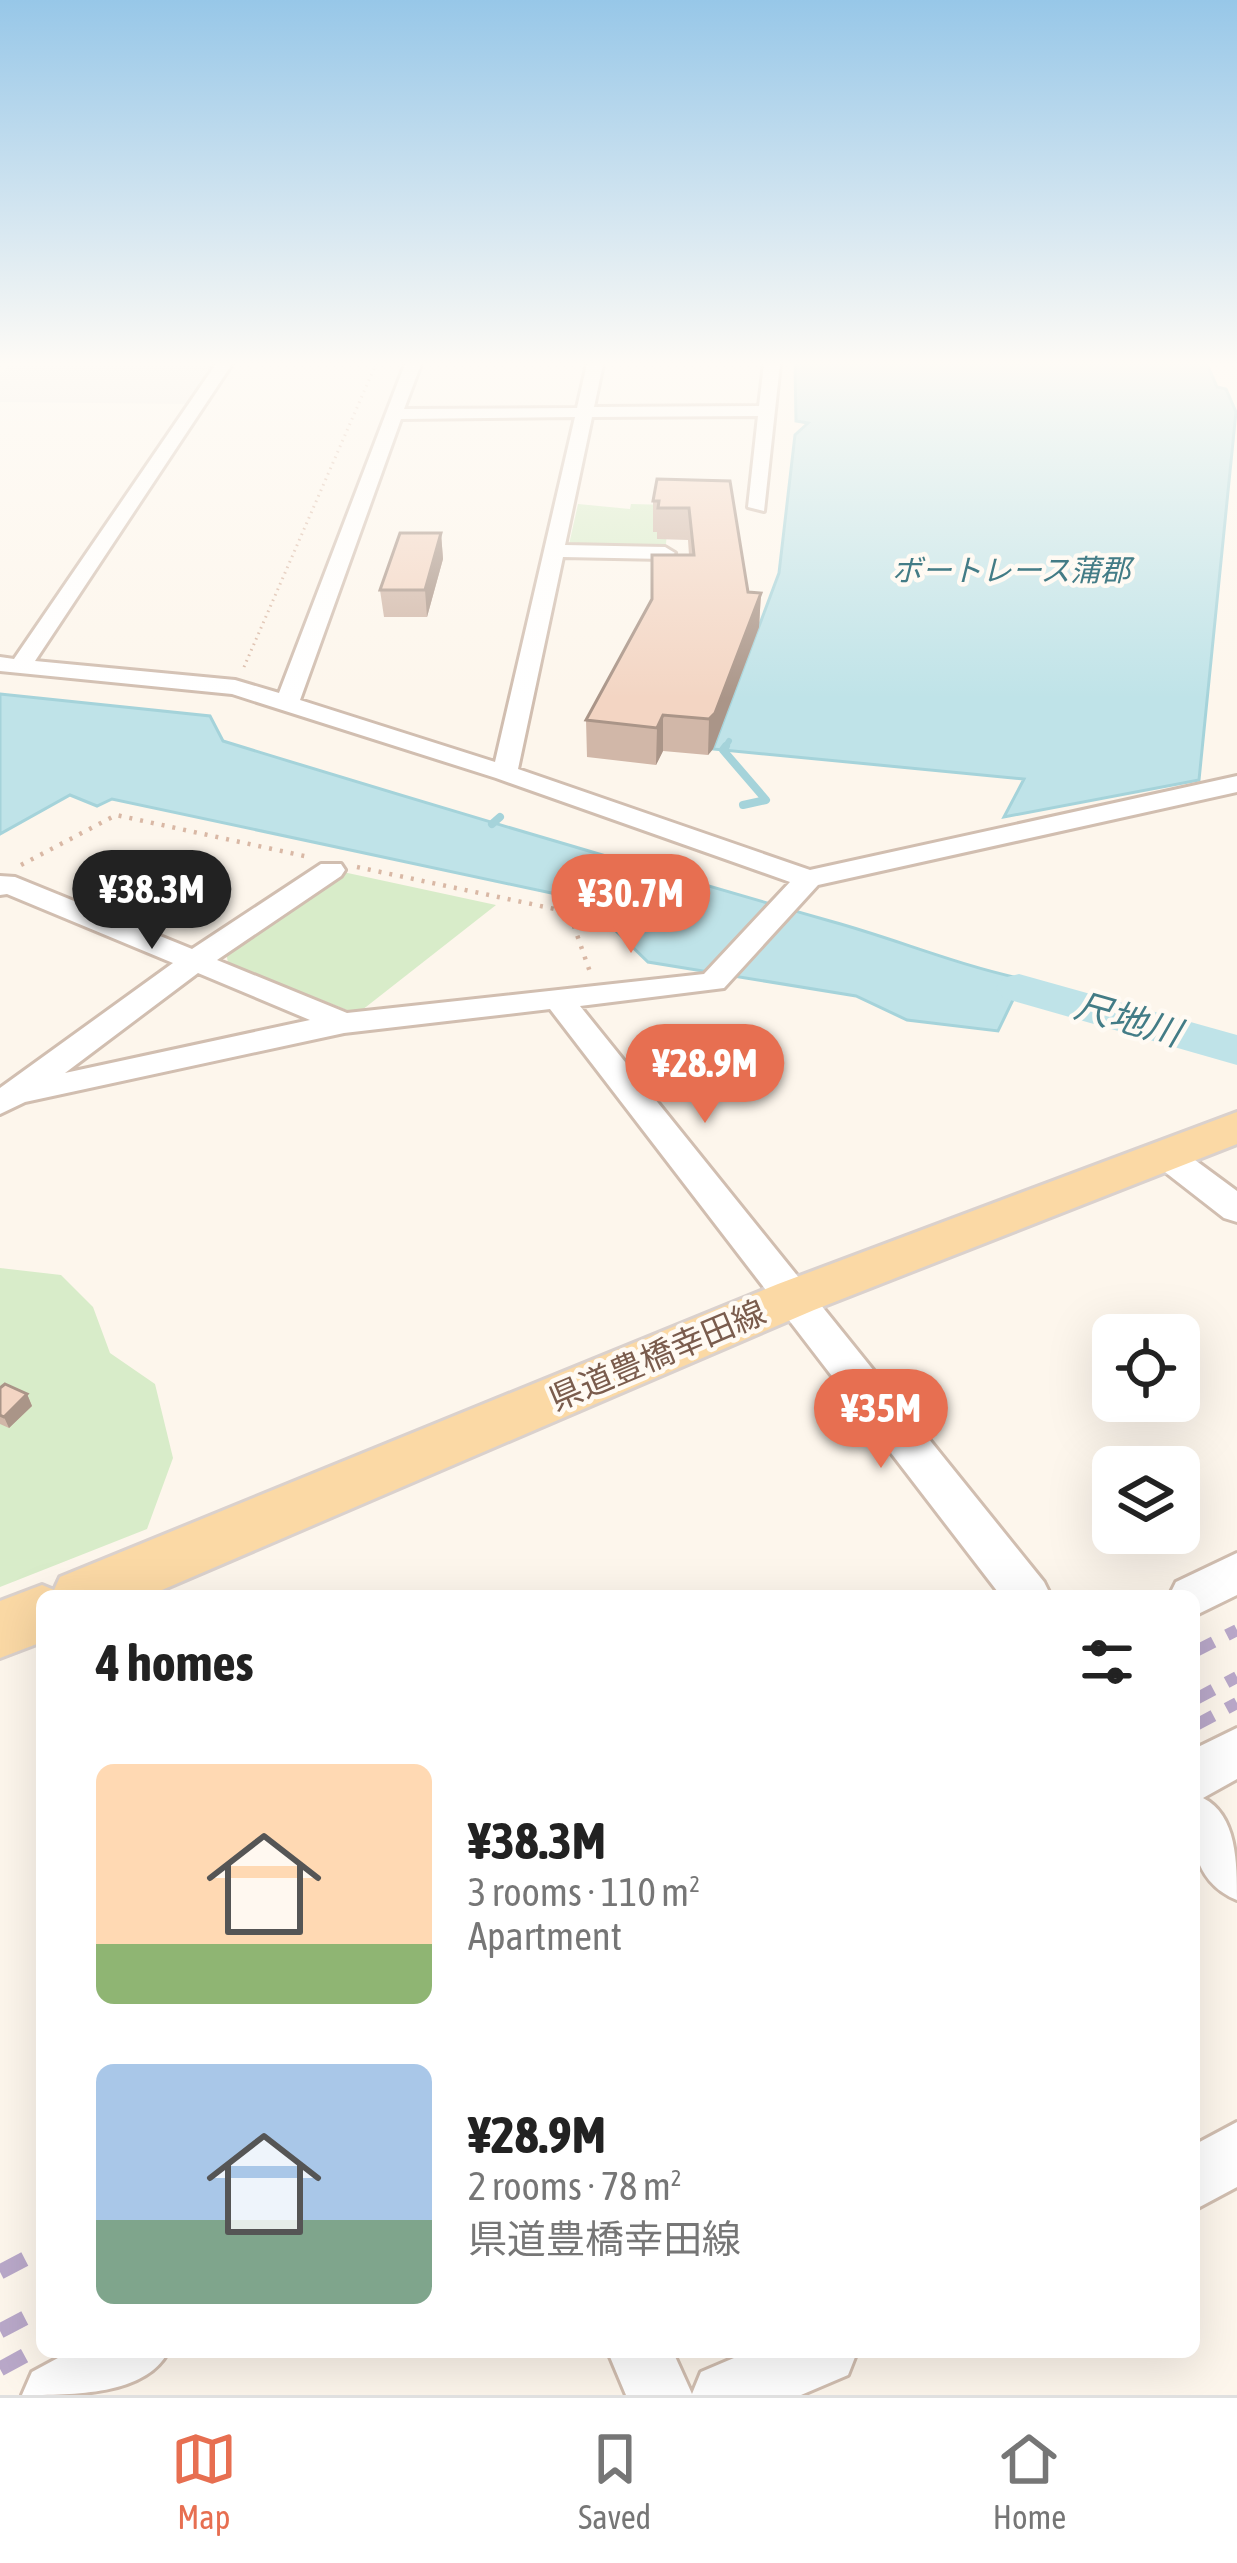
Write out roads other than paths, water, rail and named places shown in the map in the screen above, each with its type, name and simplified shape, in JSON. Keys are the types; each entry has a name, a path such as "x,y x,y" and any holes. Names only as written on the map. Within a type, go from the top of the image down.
{"main road":[{"name":"県道豊橋幸田線","path":"96,1590 796,1297 1237,1127"},
{"path":"0,1630 36,1615"}],"street":[{"path":"144,476 10,664 235,687 506,773 798,889"},
{"path":"287,703 371,476"},
{"path":"506,773 572,476"},
{"path":"758,507 761,476"},
{"path":"556,551 665,553"},
{"path":"8,1098 344,1023 713,982 798,889 1237,784"},
{"path":"8,1098 331,870"},
{"path":"0,886 5,884 344,1023"},
{"path":"558,999 1023,1590"},
{"path":"1168,1157 1237,1209"},
{"path":"1200,1592 1237,1573"},
{"path":"1200,1774 1237,1752"},
{"path":"1200,1828 1237,1874"},
{"path":"1200,2176 1237,2152"},
{"path":"56,2395 125,2358"},
{"path":"643,2358 658,2395"},
{"path":"724,2395 811,2358"}],"water":[{"name":"ボートレース蒲郡","path":"790,476 1230,476 1199,780 1004,817 1024,779 713,749 779,573"},
{"path":"0,694 210,716 223,741 1023,979 998,1031 907,1020 856,996 648,962 584,900 112,799 97,806 70,795 0,834"}],"waterway":[{"path":"725,747 729,741"},
{"path":"725,747 723,750 766,800 743,805"},
{"path":"492,824 500,817"},
{"name":"尺地川","path":"1019,988 1237,1050"}],"railway":[{"path":"1200,1649 1237,1630"},
{"path":"1200,1697 1237,1677"},
{"path":"1200,1723 1237,1703"},
{"path":"0,2272 36,2253"},
{"path":"0,2331 36,2312"},
{"path":"0,2369 36,2349"}]}
